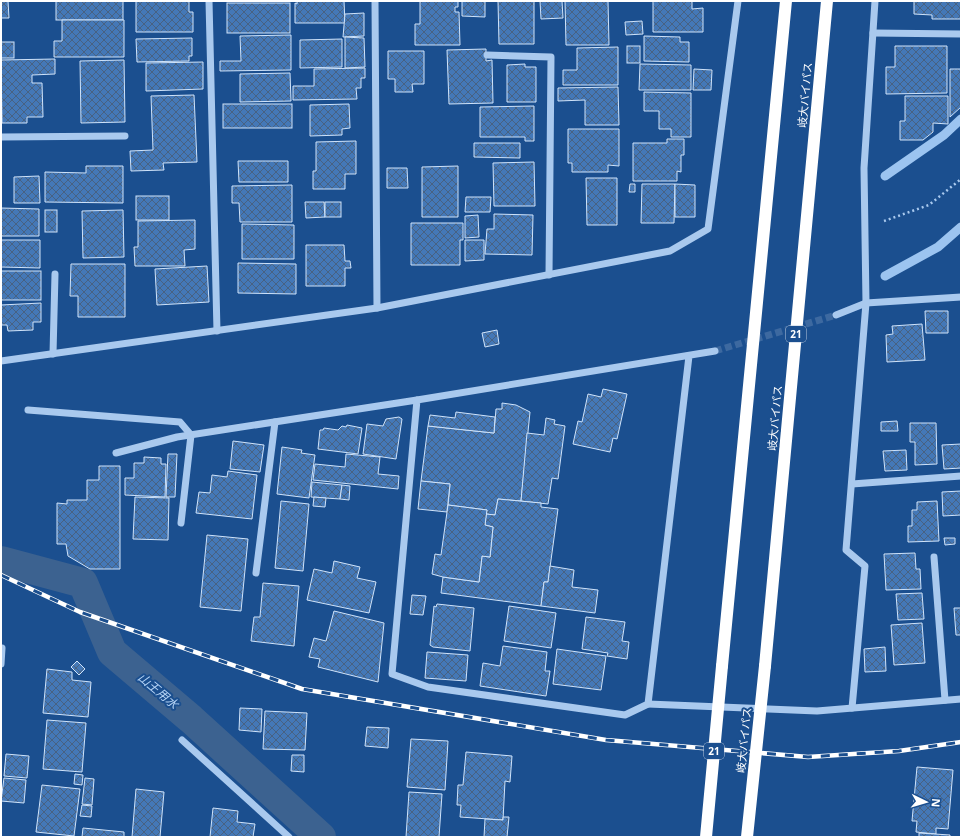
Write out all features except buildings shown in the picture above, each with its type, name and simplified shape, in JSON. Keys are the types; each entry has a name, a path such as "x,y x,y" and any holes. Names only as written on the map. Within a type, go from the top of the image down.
{"highway":[{"name":"21","path":"706,837 786,1"},
{"name":"岐大バイパス","path":"747,837 765,666 827,1"}],"street":[{"path":"210,1 217,331"},
{"path":"375,1 377,308"},
{"path":"1,361 377,308 670,251 708,229 738,1"},
{"path":"852,708 865,566 846,550 866,303 864,168 875,1"},
{"path":"872,33 961,34"},
{"path":"487,55 551,56 549,275"},
{"path":"1,137 125,136"},
{"path":"53,354 55,274"},
{"path":"836,315 866,303 961,297"},
{"path":"116,453 191,435 417,400 715,351"},
{"path":"648,704 689,356"},
{"path":"417,400 392,674 428,687 625,715 648,704 817,711 961,699"},
{"path":"28,410 180,422 191,435 181,523"},
{"path":"256,573 275,422"},
{"path":"852,484 961,476"},
{"path":"934,557 945,700"},
{"path":"1,664 2,648"},
{"path":"182,740 289,837"}],"path":[{"path":"865,227 929,205 961,179"}],"waterway":[{"path":"885,176 944,135 961,119"},
{"path":"885,276 938,247 961,227"},
{"name":"山王用水","path":"1,561 83,583 112,652 191,719 321,837"}],"tunnel":[{"path":"715,351 836,315"}],"railway":[{"path":"1,575 80,612 302,689 606,740 808,757 899,751 961,742"}]}
